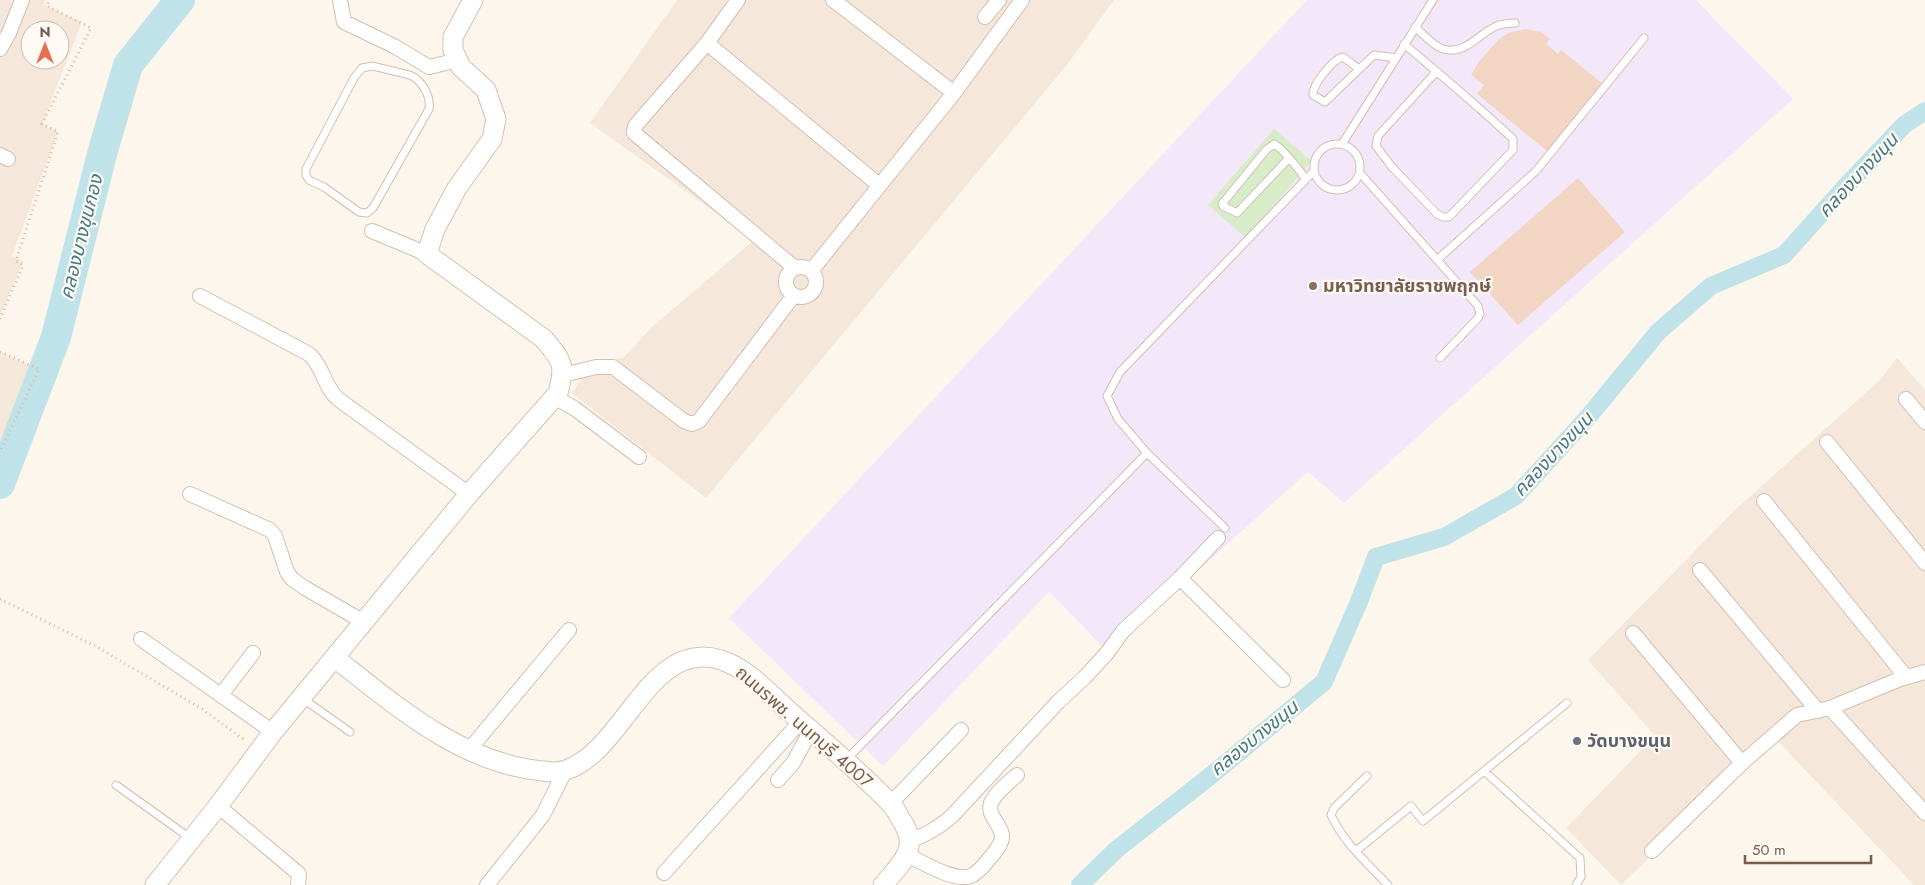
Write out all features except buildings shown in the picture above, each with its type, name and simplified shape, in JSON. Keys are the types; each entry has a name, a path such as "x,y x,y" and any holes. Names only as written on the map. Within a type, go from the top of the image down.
{"street":[{"path":"0,49 4,30 22,0"},
{"path":"340,0 344,22 394,46 429,67 458,60"},
{"path":"427,254 435,229 457,188 492,139 496,119 486,90 461,67 453,50 454,37 472,0"},
{"path":"738,0 707,43 635,126 634,133 795,268"},
{"path":"833,0 954,93"},
{"path":"985,17 998,0"},
{"path":"811,271 954,93 1022,0"},
{"path":"707,43 879,185"},
{"path":"155,885 190,838 218,806 273,732 469,494 558,392 563,375 562,365 544,339 427,254 372,231"},
{"path":"802,266 811,271 816,279 816,285 807,295 794,295 786,284 790,272 795,268 802,266"},
{"path":"563,375 596,367 612,367 684,421 692,424 700,421 794,295"},
{"path":"200,296 310,354 321,368 331,393 469,494"},
{"path":"554,397 574,408 639,456"},
{"path":"1906,399 1925,422"},
{"path":"1828,442 1925,563"},
{"path":"190,494 270,530 276,536 287,572 292,579 364,622"},
{"path":"1764,501 1906,677"},
{"path":"883,885 909,848 951,817 1052,708 1085,677 1107,653 1123,631 1180,578 1221,533"},
{"path":"1700,570 1824,710 1925,814"},
{"path":"1180,578 1283,680"},
{"path":"469,750 569,630"},
{"path":"1633,633 1742,763"},
{"path":"141,639 273,732"},
{"path":"221,695 253,653"},
{"name":"ถนนรพช. นนทบุรี 4007","path":"335,658 410,715 469,750 521,768 541,771 564,771 585,760 664,672 679,662 690,658 707,656 723,660 755,681 891,803 906,827 909,848"},
{"path":"1652,850 1742,763 1797,715 1824,710 1906,677 1925,672"},
{"path":"778,780 793,763 806,726"},
{"path":"664,873 806,726"},
{"path":"891,803 961,730"},
{"path":"487,885 543,815 564,771"},
{"path":"909,848 952,876 962,878 973,876 999,846 1002,839 1002,833 991,816 990,805 1016,775"},
{"path":"218,806 299,874 298,885"}],"lane":[{"path":"1342,144 1433,0"},
{"path":"1415,27 1442,49 1454,50 1464,49 1481,35 1499,25 1514,23"},
{"path":"1437,260 1536,170 1644,38"},
{"path":"1404,44 1513,139 1513,150 1449,216 1443,217 1437,214 1392,167 1376,146 1378,136 1436,72"},
{"path":"1359,69 1343,57 1336,59 1312,90 1313,95 1325,102 1376,54 1396,58"},
{"path":"412,76 431,99 429,108 373,208 366,213 359,212 324,187 310,180 306,175 306,169 354,78 362,68 373,66 412,76 429,67"},
{"path":"1333,144 1342,144 1350,148 1357,155 1360,164 1360,173 1356,180 1350,186 1336,190 1322,184 1314,171 1314,162 1318,153 1324,147 1333,144"},
{"path":"1289,158 1237,214 1223,206 1222,204 1272,145 1277,146 1289,158 1306,179"},
{"path":"1221,533 1118,419 1107,396 1120,372 1314,171"},
{"path":"1360,173 1478,306 1480,314 1440,358"},
{"path":"845,760 1147,453"},
{"path":"302,698 350,732"},
{"path":"1356,851 1411,806 1423,821 1567,703"},
{"path":"1484,771 1580,858 1581,878 1576,885"},
{"path":"1367,776 1334,808 1331,815 1334,822 1356,851 1388,885"},
{"path":"116,785 190,838"}],"path":[{"path":"0,319 24,265 16,262 58,132 42,124 91,28 47,6 50,0"},
{"path":"0,352 38,369 0,452"},
{"path":"0,599 98,646 202,708 259,751"}],"shaded area":[{"path":"0,0 45,0 44,5 82,22 70,53 70,20 20,20 20,70 63,70 42,124 58,132 12,256 23,261 0,317"},
{"path":"677,0 1114,0 1066,66 706,498 572,393 592,362 623,358 652,327 754,240 590,123"},
{"name":"มหาวิทยาลัยราชพฤกษ์","path":"1307,0 1696,0 1793,99 1344,503 1308,472 1107,651 1049,592 883,766 729,618"},
{"path":"0,352 39,369 0,452"},
{"path":"1897,358 1925,390 1925,885 1914,885 1773,736 1621,885 1566,828 1655,736 1588,660 1738,507 1880,380"}],"green space":[{"path":"1274,129 1312,161 1246,238 1208,205"}],"waterway":[{"name":"คลองบางขุนกอง","path":"0,484 56,337 102,154 128,65 180,0"},
{"name":"คลองบางขนุน","path":"1080,885 1117,849 1209,777 1324,682 1376,557 1444,537 1516,496 1589,416 1658,332 1711,286 1784,255 1904,125 1925,111"}],"place":[{"name":"มหาวิทยาลัยราชพฤกษ์","path":"1313,286"},
{"name":"วัดบางขนุน","path":"1577,741"}]}
